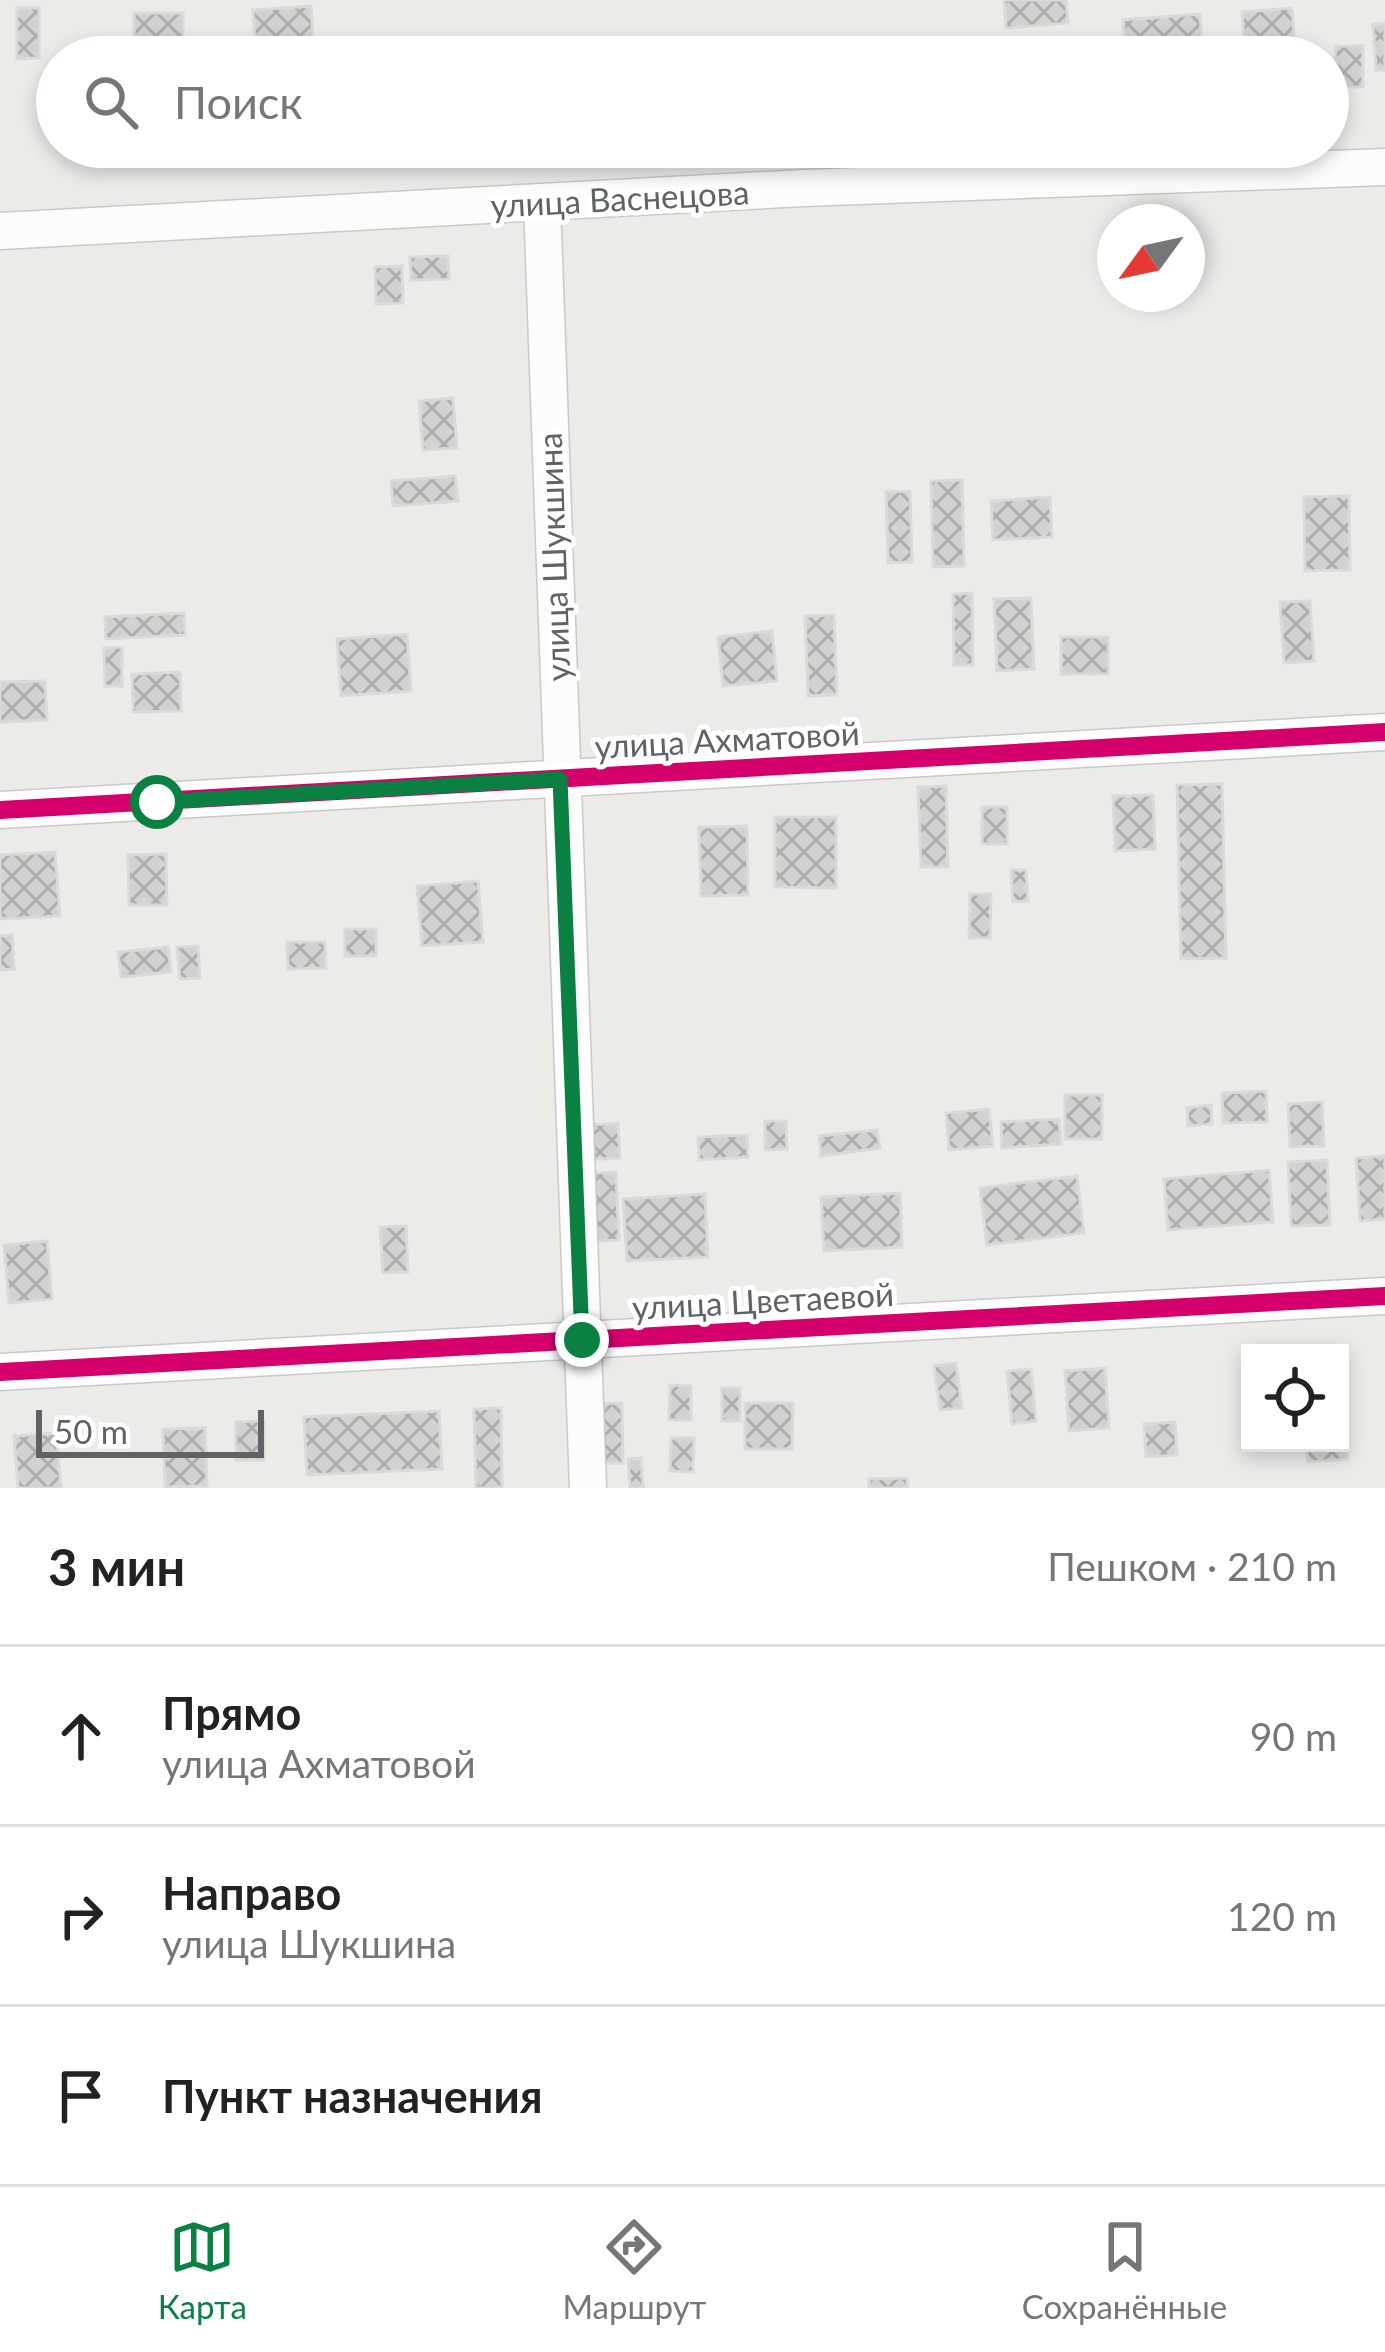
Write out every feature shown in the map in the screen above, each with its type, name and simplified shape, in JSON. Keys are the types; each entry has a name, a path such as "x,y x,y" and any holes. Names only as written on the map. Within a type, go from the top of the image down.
{"street":[{"name":"улица Васнецова","path":"0,231 542,202 1385,167"},
{"name":"улица Шукшина","path":"542,202 588,1488"},
{"name":"улица Ахматовой","path":"0,810 1385,732"},
{"name":"улица Цветаевой","path":"0,1372 1385,1296"}],"building":[{"path":"1004,0 1066,0 1068,23 1006,28"},
{"path":"311,6 313,36 255,36 253,10"},
{"path":"17,8 39,8 36,58 17,59"},
{"path":"1292,8 1294,36 1244,36 1242,12"},
{"path":"134,13 183,13 183,36 134,36"},
{"path":"1200,14 1202,36 1124,36 1123,20"},
{"path":"1373,24 1385,24 1385,70 1376,70"},
{"path":"1349,46 1363,46 1363,87 1349,87"},
{"path":"448,256 449,279 411,280 410,257"},
{"path":"402,266 403,303 376,304 375,267"},
{"path":"453,398 457,448 423,450 419,401"},
{"path":"455,476 458,501 393,506 391,481"},
{"path":"962,480 964,566 933,567 931,481"},
{"path":"910,491 912,562 888,563 886,492"},
{"path":"1349,496 1350,570 1305,571 1304,497"},
{"path":"1050,497 1052,537 993,540 991,501"},
{"path":"972,593 973,665 954,665 953,594"},
{"path":"1031,598 1034,669 997,671 994,599"},
{"path":"1310,601 1314,661 1284,663 1280,602"},
{"path":"184,613 185,635 106,639 105,617"},
{"path":"834,615 837,695 808,696 805,616"},
{"path":"772,631 777,681 723,686 718,637"},
{"path":"407,634 411,691 341,696 337,639"},
{"path":"1061,637 1108,637 1108,674 1061,674"},
{"path":"122,647 122,686 105,686 104,648"},
{"path":"180,672 181,711 133,712 132,674"},
{"path":"45,681 47,720 0,722 0,682"},
{"path":"1222,784 1226,958 1181,959 1177,785"},
{"path":"946,786 948,867 921,867 918,787"},
{"path":"1153,795 1155,849 1115,851 1113,796"},
{"path":"982,807 1007,807 1007,844 982,844"},
{"path":"775,817 836,817 836,888 775,887"},
{"path":"747,826 748,895 701,896 699,827"},
{"path":"55,852 60,916 0,919 0,855"},
{"path":"166,854 167,905 129,905 128,855"},
{"path":"1011,870 1026,870 1028,901 1013,902"},
{"path":"478,881 483,942 422,946 417,886"},
{"path":"970,894 991,894 990,938 969,938"},
{"path":"345,929 376,929 376,956 345,956"},
{"path":"12,935 14,969 0,970 0,936"},
{"path":"287,942 325,942 326,968 288,969"},
{"path":"198,946 200,978 180,979 177,947"},
{"path":"168,947 171,972 121,977 118,952"},
{"path":"1266,1091 1267,1122 1223,1123 1222,1093"},
{"path":"1065,1095 1102,1095 1102,1139 1065,1139"},
{"path":"1322,1102 1324,1146 1290,1147 1288,1104"},
{"path":"1211,1105 1212,1124 1188,1126 1187,1108"},
{"path":"989,1109 993,1146 949,1150 946,1113"},
{"path":"1059,1119 1061,1144 1002,1148 1001,1122"},
{"path":"765,1121 786,1121 787,1149 765,1150"},
{"path":"618,1123 620,1158 581,1160 579,1126"},
{"path":"877,1130 880,1148 821,1156 819,1136"},
{"path":"747,1135 748,1157 699,1160 698,1137"},
{"path":"1385,1156 1385,1219 1360,1221 1356,1158"},
{"path":"1327,1160 1330,1225 1291,1226 1288,1162"},
{"path":"1269,1170 1273,1222 1168,1230 1164,1179"},
{"path":"616,1172 619,1240 582,1242 579,1174"},
{"path":"1077,1176 1084,1233 987,1245 980,1188"},
{"path":"900,1193 902,1247 824,1251 821,1197"},
{"path":"705,1194 708,1257 627,1261 623,1199"},
{"path":"406,1226 408,1272 383,1273 380,1227"},
{"path":"47,1241 52,1299 9,1303 4,1245"},
{"path":"956,1363 962,1408 940,1410 934,1366"},
{"path":"1105,1368 1109,1428 1069,1431 1065,1371"},
{"path":"1031,1369 1036,1421 1012,1424 1007,1371"},
{"path":"670,1385 691,1386 691,1420 669,1420"},
{"path":"722,1388 740,1388 740,1421 722,1421"},
{"path":"622,1403 623,1463 590,1464 589,1404"},
{"path":"745,1403 793,1403 792,1449 745,1449"},
{"path":"501,1408 502,1488 476,1488 474,1409"},
{"path":"439,1411 442,1469 307,1475 304,1417"},
{"path":"264,1421 264,1460 236,1460 236,1422"},
{"path":"1175,1422 1177,1455 1146,1457 1144,1424"},
{"path":"205,1428 207,1486 165,1487 163,1429"},
{"path":"56,1433 61,1488 18,1488 14,1436"},
{"path":"671,1438 694,1438 693,1472 670,1471"},
{"path":"1307,1452 1348,1452 1348,1459 1308,1462"},
{"path":"641,1458 643,1488 630,1488 628,1459"},
{"path":"907,1478 908,1488 869,1488 869,1479"}],"cycle path":[{"path":"0,810 1385,732"},
{"path":"0,1372 1385,1296"}],"route":[{"path":"157,802 560,779 582,1340"}]}
